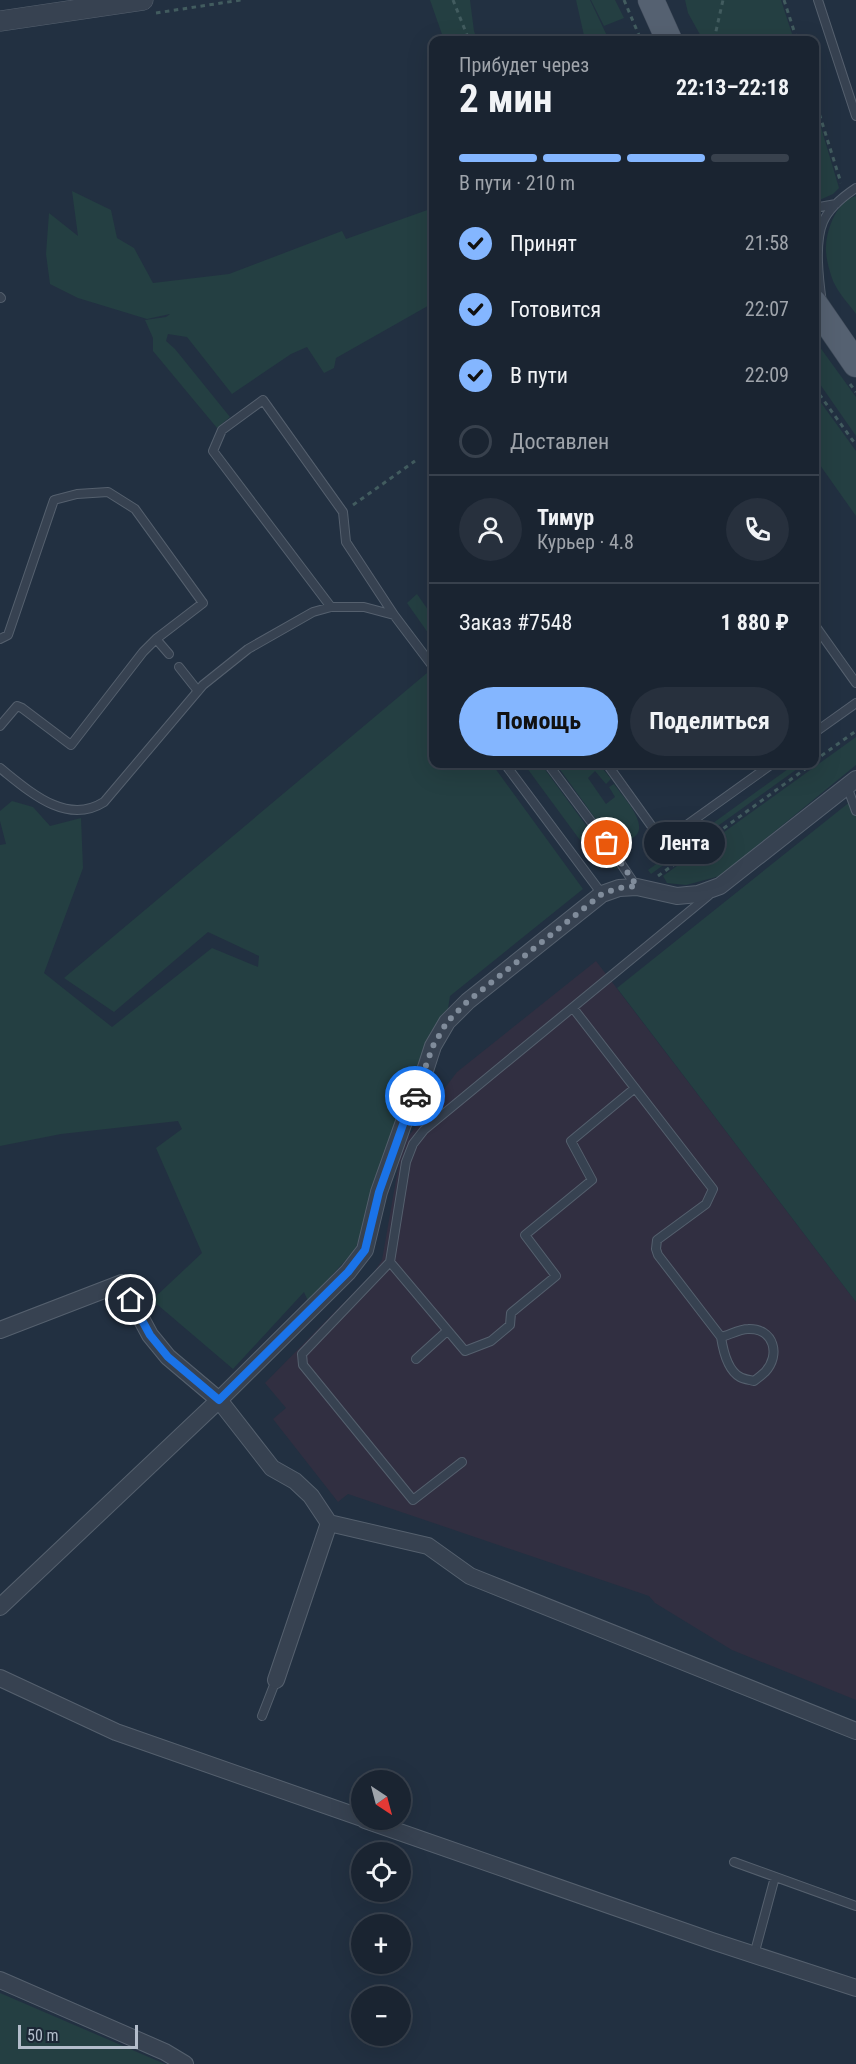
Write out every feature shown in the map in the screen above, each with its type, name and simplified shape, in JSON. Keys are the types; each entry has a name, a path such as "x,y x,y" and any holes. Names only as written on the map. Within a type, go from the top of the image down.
{"main road":[{"path":"651,0 667,36"},
{"path":"819,309 856,364"}],"street":[{"path":"0,21 143,0"},
{"path":"0,1607 219,1400 348,1272 365,1250 379,1192 433,1046 447,1022 468,1001 602,894 619,888 639,887 677,896 698,894 720,886 852,783"},
{"path":"0,1330 122,1283 150,1335 168,1357 219,1400 272,1468 295,1481 311,1497 329,1523 428,1546 470,1576 856,1731"},
{"path":"276,1680 329,1523"},
{"path":"0,1678 116,1732 351,1815"},
{"path":"395,1830 754,1955 856,1988"},
{"path":"0,1980 165,2052 185,2064"}],"lane":[{"path":"818,0 856,116"},
{"path":"819,244 823,222 836,204 856,188"},
{"path":"819,207 836,204"},
{"path":"331,607 213,451 222,430 263,400 343,512 346,542 394,615 429,661"},
{"path":"0,639 8,635 54,500 77,494 108,492 135,509 203,603 156,639 143,652 71,745 17,706 0,726"},
{"path":"0,768 47,802 65,810 79,811 95,808 105,802 198,691 248,649 313,612 331,607 364,607 394,615"},
{"path":"819,631 856,683"},
{"path":"156,639 169,654"},
{"path":"179,667 198,691"},
{"path":"819,729 856,703"},
{"path":"508,768 602,894"},
{"path":"551,768 639,887"},
{"path":"610,768 663,842 766,768"},
{"path":"852,783 856,811"},
{"path":"462,1462 413,1500 303,1365 302,1354 390,1262 406,1162 413,1144 424,1130 720,886"},
{"path":"573,1008 713,1189 706,1204 657,1240 658,1255 721,1337 723,1352 731,1368 740,1377 754,1381 766,1371 774,1356 773,1343 766,1333 749,1329 721,1337"},
{"path":"390,1262 465,1351 491,1341 510,1325 511,1313 556,1276 525,1235 592,1180 571,1141 635,1088"},
{"path":"416,1359 447,1331"},
{"path":"262,1716 276,1680"},
{"path":"734,1862 856,1906"},
{"path":"754,1955 775,1877"}],"path":[{"path":"453,0 467,36"},
{"path":"624,0 640,36"},
{"path":"715,36 723,0"},
{"path":"784,0 796,36"},
{"path":"819,113 845,197"},
{"path":"819,394 856,445"},
{"path":"343,512 416,461"},
{"path":"819,758 856,731"},
{"path":"639,887 805,768"}],"shaded area":[{"path":"596,961 856,1302 856,1700 732,1650 655,1603 649,1596 348,1494 338,1502 273,1419 286,1408 265,1383 374,1272 382,1260 400,1157 408,1137 457,1072"}],"green space":[{"path":"430,0 470,0 476,36 443,36"},
{"path":"576,0 590,0 607,36 584,36"},
{"path":"591,0 615,0 624,18 604,26"},
{"path":"685,0 781,0 793,36 701,36 688,13"},
{"path":"819,120 839,188 833,194 819,200"},
{"path":"72,191 111,210 117,238 134,248 153,283 229,274 342,231 346,239 429,209 429,305 336,358 334,368 324,373 307,347 291,354 232,394 187,337 168,334 166,341 230,417 217,428 153,351 153,338 145,320 166,317 170,314 147,319 78,298 50,284 46,254 49,213 78,236"},
{"path":"856,196 856,314 834,283 826,250 828,231 834,216 843,203"},
{"path":"819,346 856,397 856,436 819,383"},
{"path":"819,400 856,451 856,516 819,464"},
{"path":"417,594 429,611 429,634 407,603"},
{"path":"427,673 429,676 429,768 495,768 583,889 450,996 448,1009 355,1250 308,1301 304,1292 233,1369 152,1300 202,1253 156,1148 182,1129 178,1121 61,1134 0,1146 0,845 6,844 0,811 12,801 33,807 50,826 81,818 83,868 44,973 112,1027 212,948 258,967 259,956 208,932 114,1012 64,978"},
{"path":"856,737 856,765 720,876 686,885 667,883 663,876 813,768 819,768 819,764"},
{"path":"527,768 544,768 618,869 599,866"},
{"path":"559,768 602,768 611,779 606,784 595,771 588,778 606,804 615,797 609,787 614,784 634,812 639,827 637,834 625,841 608,836"},
{"path":"789,768 798,768 651,874 648,870"},
{"path":"856,797 856,1302 617,988"},
{"path":"0,1993 165,2064 0,2064"}],"way so far":[{"path":"415,1096 433,1046 447,1022 468,1001 602,894 619,888 637,886 607,843"}],"place":[{"name":"Лента","path":"607,843"}],"route":[{"path":"131,1300 150,1335 168,1357 219,1400 348,1272 365,1250 379,1192 415,1096"}]}
